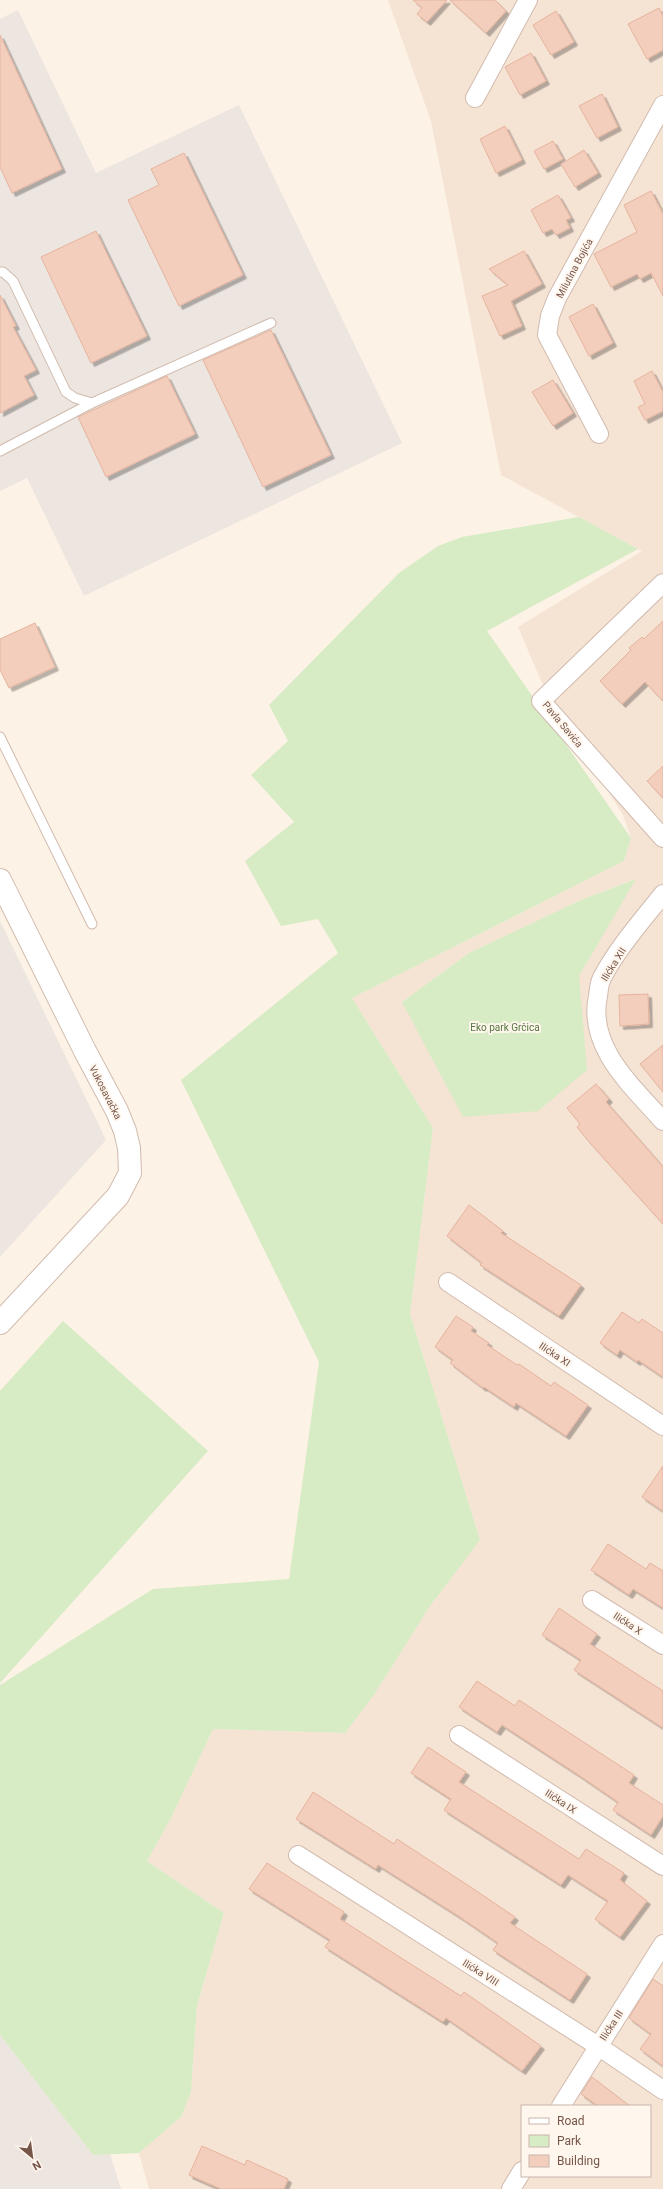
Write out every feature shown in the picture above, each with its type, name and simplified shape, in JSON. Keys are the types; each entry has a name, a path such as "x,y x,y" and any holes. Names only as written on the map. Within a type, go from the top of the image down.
{"street":[{"path":"475,98 524,2"},
{"name":"Milutina Bojića","path":"599,434 547,335 550,316 557,298 663,106"},
{"name":"Pavla Savića","path":"663,583 541,701 663,838"},
{"name":"Vukosavačka","path":"0,880 85,1051 117,1111 129,1148 130,1173 118,1196 0,1324"},
{"name":"Ilićka XII","path":"663,894 601,979 596,1007 597,1029 607,1053 624,1078 663,1121"},
{"name":"Ilićka XI","path":"448,1282 663,1426"},
{"name":"Ilićka X","path":"592,1600 663,1645"},
{"name":"Ilićka IX","path":"459,1735 663,1866"},
{"name":"Ilićka VIII","path":"298,1855 598,2046 663,2090"},
{"name":"Ilićka III","path":"562,2105 663,1944"},
{"path":"511,2189 521,2173"}],"lane":[{"path":"0,272 3,272 13,281 66,392 75,398 92,403"},
{"path":"0,452 92,403 271,323"},
{"path":"0,737 92,924"}],"shaded area":[{"path":"388,0 663,0 663,2189 149,2189 139,2153 181,2117 191,2092 197,2006 224,1913 147,1861 171,1818 213,1729 345,1733 374,1695 430,1606 480,1540 410,1314 433,1128 352,998 624,861 631,838 623,815 545,690 518,627 642,551 501,475 431,121","holes":["635,879 579,976 402,1002 469,953 583,899"]},
{"path":"18,10 96,173 239,105 402,443 84,596 27,478 0,491 0,19"},
{"path":"0,921 106,1140 0,1257"},
{"path":"0,2035 93,2155 110,2154 121,2189 0,2189"}],"green space":[{"path":"579,517 638,549 487,631 631,838 624,861 352,998 433,1128 410,1314 480,1540 430,1606 374,1695 345,1733 213,1729 171,1818 147,1861 224,1913 197,2006 191,2092 181,2117 139,2153 93,2155 0,2035 0,1685 153,1589 289,1579 319,1362 181,1080 338,953 318,919 281,926 245,861 294,822 251,775 288,741 269,705 399,573 438,546 462,537"},
{"name":"Eko park Grčica","path":"636,879 579,976 587,1070 538,1111 463,1117 402,1002 469,953 583,899"},
{"path":"63,1321 208,1451 0,1683 0,1391"}],"building":[{"path":"413,0 447,0 427,22 417,14 422,8"},
{"path":"450,0 495,0 506,11 486,33"},
{"path":"659,8 663,16 663,50 647,59 628,24"},
{"path":"556,11 574,42 551,55 533,25"},
{"path":"0,35 62,169 12,193 0,167"},
{"path":"531,53 546,81 520,95 505,67"},
{"path":"602,94 618,127 597,138 579,106"},
{"path":"505,126 522,160 496,173 480,139"},
{"path":"553,141 563,159 544,169 534,151"},
{"path":"584,150 598,173 575,187 561,164"},
{"path":"184,153 243,275 179,306 128,200 159,185 151,169"},
{"path":"651,191 663,214 663,296 651,273 640,279 637,274 611,287 594,254 637,232 624,205"},
{"path":"558,195 571,218 566,220 570,228 556,235 552,229 543,233 531,210"},
{"path":"96,231 147,336 91,363 41,257"},
{"path":"524,251 542,284 511,301 522,326 500,336 482,296 508,285 489,269"},
{"path":"0,295 16,326 13,327 36,370 24,376 34,395 0,413"},
{"path":"593,304 613,343 589,356 569,317"},
{"path":"271,330 331,455 263,487 203,360"},
{"path":"652,371 663,392 663,411 645,420 638,407 645,404 634,381"},
{"path":"167,376 195,434 106,477 78,417"},
{"path":"553,380 573,413 553,426 532,392"},
{"path":"663,621 663,701 645,682 622,704 600,681 631,650 629,648 642,637 644,639"},
{"path":"35,623 55,667 9,688 0,670 0,639"},
{"path":"663,766 663,798 647,781"},
{"path":"648,994 649,1024 620,1026 619,995"},
{"path":"663,1045 663,1092 640,1064"},
{"path":"596,1084 609,1099 606,1102 663,1167 663,1224 590,1143 577,1127 580,1124 567,1108"},
{"path":"469,1205 503,1231 501,1233 581,1285 559,1316 480,1265 482,1263 447,1236"},
{"path":"622,1312 639,1323 642,1319 663,1333 663,1377 620,1350 617,1355 600,1343"},
{"path":"456,1316 473,1327 471,1331 489,1343 487,1345 517,1365 519,1364 551,1386 554,1382 588,1405 566,1436 516,1403 514,1407 484,1387 483,1388 450,1363 453,1360 435,1347"},
{"path":"663,1466 663,1511 642,1497"},
{"path":"608,1544 646,1569 650,1563 663,1571 663,1608 633,1589 629,1595 591,1570"},
{"path":"559,1608 597,1634 590,1644 663,1691 663,1728 574,1670 581,1660 542,1635"},
{"path":"477,1681 515,1706 519,1700 634,1775 629,1783 663,1805 663,1816 651,1835 613,1810 618,1802 580,1776 502,1725 497,1732 459,1707"},
{"path":"428,1747 466,1772 459,1782 501,1809 579,1859 586,1849 624,1873 620,1880 647,1901 620,1937 595,1919 608,1901 568,1875 561,1885 444,1810 451,1799 411,1773"},
{"path":"313,1792 394,1844 397,1839 475,1890 515,1917 510,1923 587,1974 570,2000 493,1950 498,1943 460,1917 378,1865 376,1869 296,1819"},
{"path":"267,1863 344,1912 340,1919 461,1996 464,1992 541,2046 522,2071 446,2018 443,2022 325,1947 330,1940 249,1889"},
{"path":"653,1979 663,1986 663,2066 640,2049 651,2034 629,2018"},
{"path":"592,2077 629,2105 597,2105 581,2094"},
{"path":"202,2146 245,2165 247,2160 288,2179 284,2189 221,2189 189,2175"}]}
